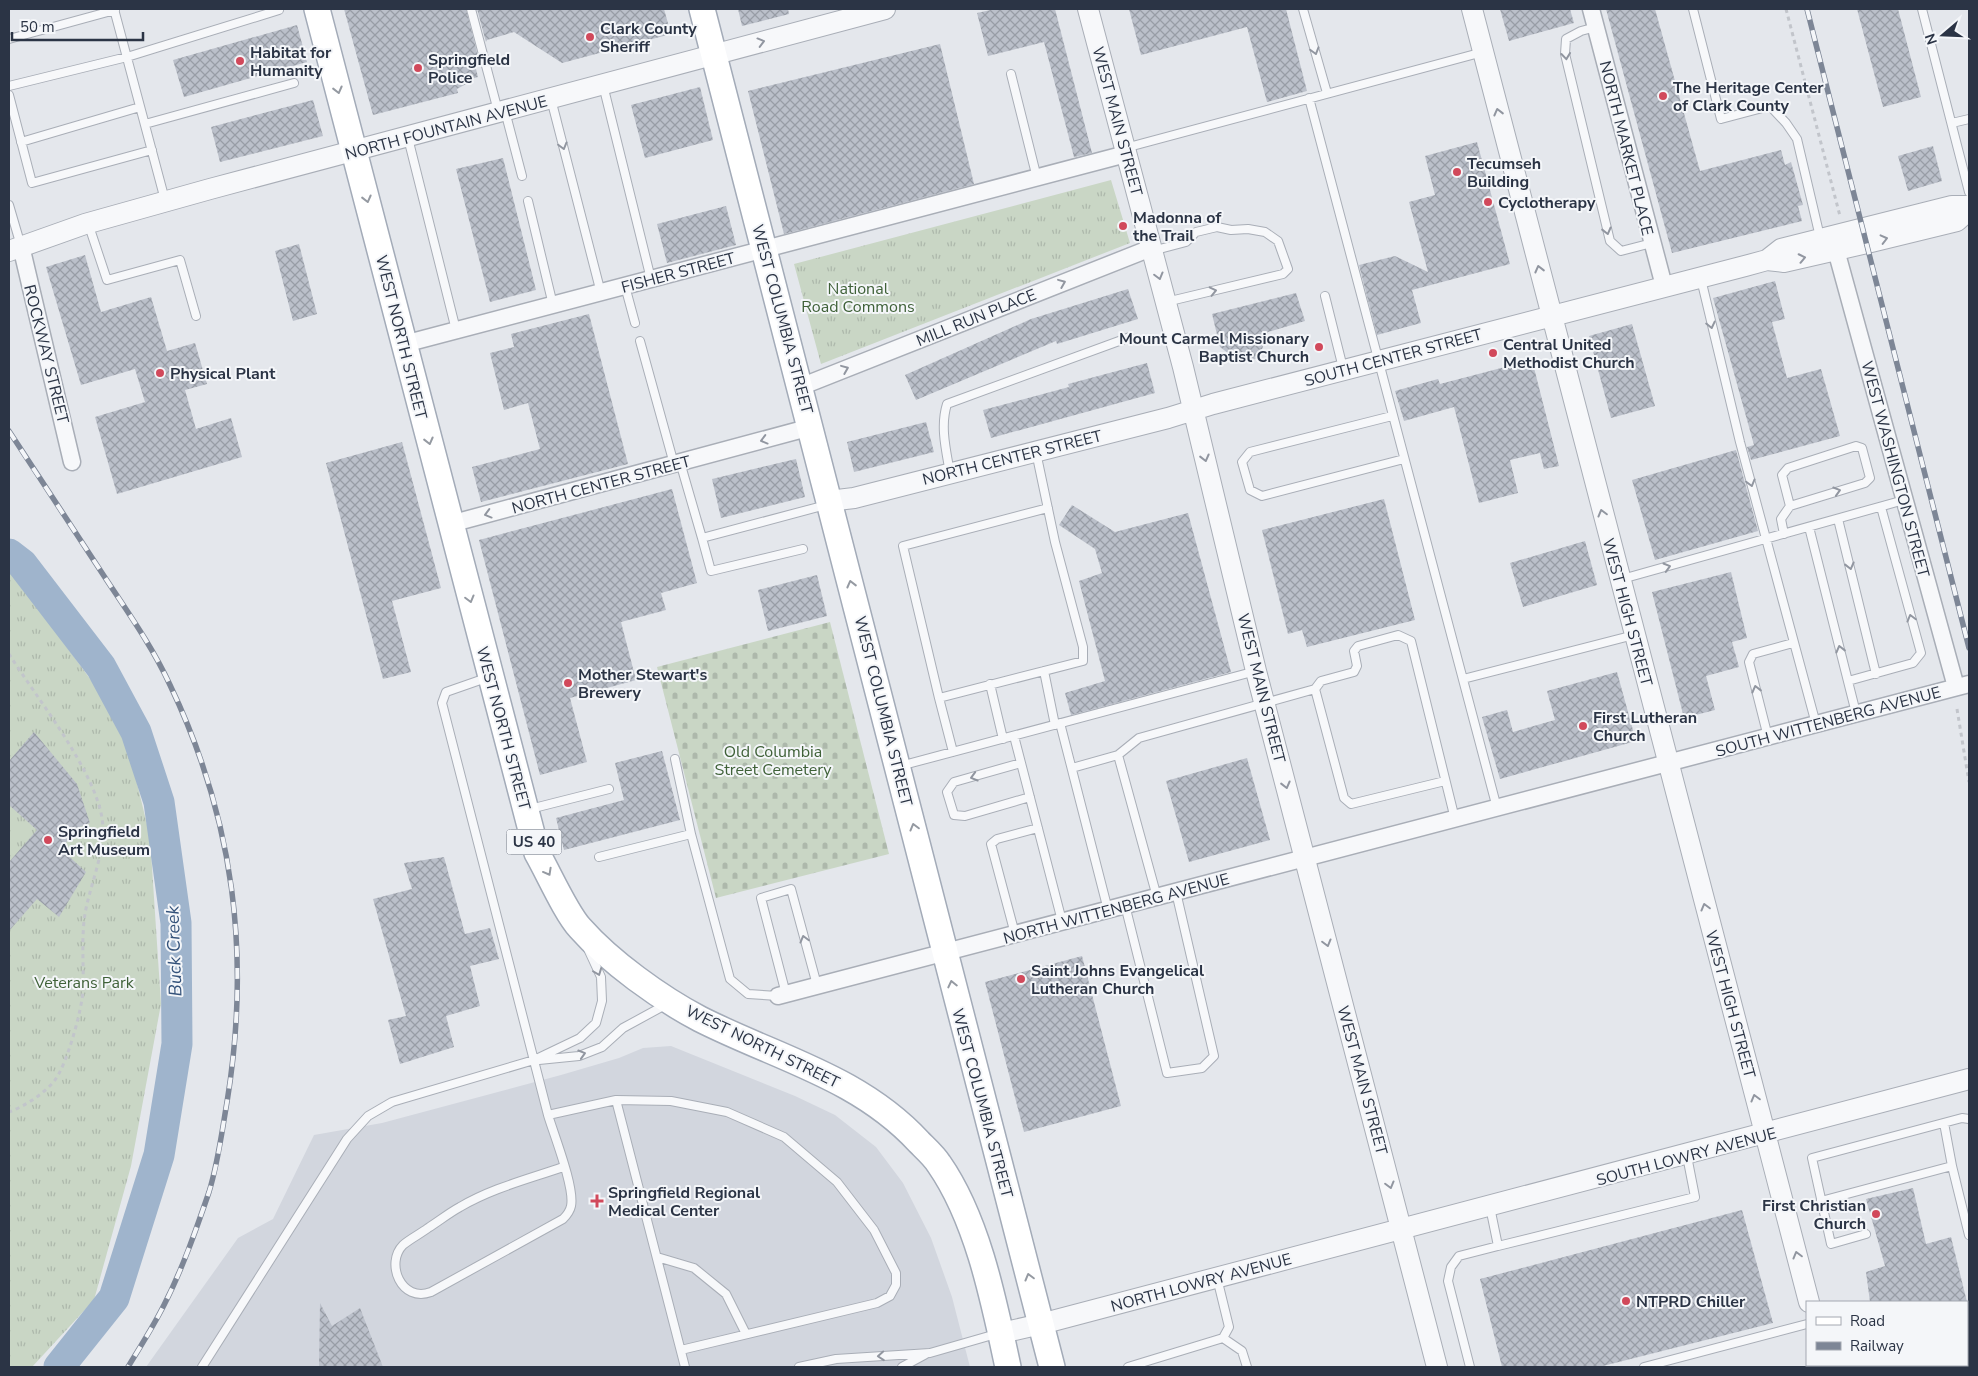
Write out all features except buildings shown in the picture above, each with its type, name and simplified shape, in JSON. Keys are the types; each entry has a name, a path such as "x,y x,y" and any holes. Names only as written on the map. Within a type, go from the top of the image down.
{"main road":[{"name":"US 40","path":"317,9 354,152"},
{"name":"WEST COLUMBIA STREET","path":"702,9 1052,1367"},
{"name":"WEST NORTH STREET","path":"354,152 537,853 579,927 623,969 699,1018 818,1071 867,1097 906,1128 939,1164 964,1212 983,1263 1008,1367"}],"street":[{"name":"NORTH FOUNTAIN AVENUE","path":"15,248 88,224 166,202 885,9"},
{"name":"WEST MAIN STREET","path":"1088,9 1194,410 1256,671 1437,1367"},
{"name":"WEST HIGH STREET","path":"1472,9 1809,1301"},
{"name":"NORTH MARKET PLACE","path":"1591,9 1664,286"},
{"name":"FISHER STREET","path":"404,344 1037,178 1126,151"},
{"name":"SOUTH CENTER STREET","path":"1194,410 1767,260 1784,262 1828,244 1952,206 1969,208"},
{"name":"WEST WASHINGTON STREET","path":"1828,244 1904,500 1962,686"},
{"name":"ROCKWAY STREET","path":"15,248 72,462"},
{"name":"MILL RUN PLACE","path":"800,387 1152,250"},
{"name":"NORTH CENTER STREET","path":"830,502 854,498 1194,410"},
{"name":"NORTH CENTER STREET","path":"450,524 811,427"},
{"name":"SOUTH WITTENBERG AVENUE","path":"1454,819 1962,686"},
{"name":"NORTH WITTENBERG AVENUE","path":"782,994 1454,819"},
{"name":"SOUTH LOWRY AVENUE","path":"1402,1230 1969,1080"},
{"name":"NORTH LOWRY AVENUE","path":"1001,1333 1402,1230"}],"lane":[{"path":"472,9 522,176"},
{"path":"1303,9 1327,93"},
{"path":"1693,9 1721,119 1770,106 1786,123 1797,139 1828,244"},
{"path":"1922,9 1969,192"},
{"path":"9,39 114,10 166,202"},
{"path":"9,86 127,57 279,10"},
{"path":"1596,27 1581,30 1566,39 1565,54 1610,241 1621,251 1652,243"},
{"path":"1126,151 1308,98 1483,52"},
{"path":"1011,74 1037,178"},
{"path":"145,124 294,83"},
{"path":"603,85 651,279"},
{"path":"9,95 32,183 152,150"},
{"path":"1308,98 1497,808"},
{"path":"551,99 601,292"},
{"path":"21,142 140,107"},
{"path":"1952,123 1969,119"},
{"path":"408,138 456,330"},
{"path":"528,201 553,305"},
{"path":"9,204 15,248"},
{"path":"88,224 107,280 180,260 196,316"},
{"path":"1152,250 1186,242 1196,232 1217,227 1231,230 1248,229 1266,232 1278,241 1288,269 1283,274 1166,302"},
{"path":"1700,277 1766,539 1816,724"},
{"path":"626,286 635,323"},
{"path":"1325,296 1343,370"},
{"path":"950,473 944,438 944,415 947,404 1130,337"},
{"path":"640,341 711,572 802,549"},
{"path":"1392,416 1250,452 1242,462 1250,490 1262,496 1404,459"},
{"path":"1784,534 1781,519 1790,506 1864,483 1870,478 1862,448 1856,446 1788,468 1782,475 1790,506"},
{"path":"939,698 1083,661 1083,647 1048,508 1036,450"},
{"path":"1620,580 1904,500"},
{"path":"702,538 830,502"},
{"path":"1848,681 1913,663 1921,653 1880,507"},
{"path":"953,752 903,546 1048,508"},
{"path":"1838,519 1876,674"},
{"path":"1809,527 1856,713"},
{"path":"1072,768 1118,755 1139,738 1315,689 1322,681 1354,672 1357,666 1354,651 1358,646 1398,635 1411,641 1454,819"},
{"path":"1463,679 1634,635"},
{"path":"1768,737 1749,662 1753,654 1793,643"},
{"path":"1044,671 1072,768 1108,910"},
{"path":"898,767 1256,671"},
{"path":"490,676 446,692 442,704 548,1115 564,1167 572,1196 571,1208 563,1219 431,1292 421,1296 410,1293 401,1283 395,1268 396,1256 402,1246 460,1206 500,1188 564,1167"},
{"path":"990,684 1003,739"},
{"path":"1315,689 1344,798 1351,804 1445,781"},
{"path":"1014,736 1062,922"},
{"path":"1118,755 1156,897"},
{"path":"675,759 691,834 730,979 748,994 782,994 761,898 791,889 817,986"},
{"path":"1021,763 954,782 947,792 954,814 965,816 1030,797"},
{"path":"526,810 609,789"},
{"path":"1015,934 991,844 997,839 1038,828"},
{"path":"599,857 691,834"},
{"path":"1125,905 1167,1074 1202,1068 1214,1056 1176,892"},
{"path":"202,1367 347,1139 368,1116 392,1102 534,1060 580,1038 596,1024 602,1001 601,977 579,927"},
{"path":"534,1060 580,1056 602,1047 622,1028 672,1001"},
{"path":"548,1115 616,1100 671,1101 727,1112 784,1137 837,1182 874,1230 896,1273 896,1285 890,1296 876,1303 681,1350"},
{"path":"616,1100 685,1367"},
{"path":"1866,1234 1831,1244 1812,1158 1969,1118"},
{"path":"1944,1123 1952,1166 1969,1234"},
{"path":"1470,1367 1448,1281 1451,1268 1459,1256 1695,1198 1687,1156"},
{"path":"1821,1201 1952,1166"},
{"path":"1490,1207 1498,1246"},
{"path":"657,1257 694,1268 726,1294 746,1334"},
{"path":"1128,1367 1223,1338 1229,1328 1217,1278"},
{"path":"1644,1367 1806,1324"},
{"path":"799,1367 836,1360 930,1352 1001,1333"},
{"path":"1223,1338 1242,1350 1247,1367"},
{"path":"902,1367 930,1352"}],"path":[{"path":"1786,9 1840,218"},
{"path":"9,654 71,748 90,785 102,818 101,840 84,916 83,993 72,1041 55,1080 24,1106 9,1112"},
{"path":"1956,709 1969,782"}],"shaded area":[{"name":"Springfield Regional Medical Center","path":"671,1046 795,1096 835,1115 876,1147 903,1183 931,1238 952,1297 970,1367 146,1367 238,1238 273,1219 314,1135 382,1123 561,1075 619,1058 643,1048"}],"green space":[{"name":"National Road Commons","path":"1111,180 1130,243 821,364 794,264"},
{"name":"Veterans Park","path":"9,568 96,687 129,750 150,837 161,1004 131,1166 94,1300 32,1367 9,1367"},
{"name":"Old Columbia Street Cemetery","path":"830,622 889,854 716,898 657,667"}],"waterway":[{"name":"Buck Creek","path":"9,554 22,564 101,667 136,732 159,802 176,923 177,1044 159,1155 114,1298 59,1367"}],"railway":[{"path":"1807,9 1969,648"},
{"path":"9,431 139,629 170,685 192,735 209,786 222,837 232,889 236,941 237,994 234,1047 215,1170 199,1221 177,1278 164,1305 128,1367"}],"place":[{"name":"Clark County Sheriff","path":"590,37"},
{"name":"Habitat for Humanity","path":"240,61"},
{"name":"Springfield Police","path":"418,68"},
{"name":"The Heritage Center of Clark County","path":"1663,96"},
{"name":"Tecumseh Building","path":"1457,172"},
{"name":"Cyclotherapy","path":"1488,202"},
{"name":"Madonna of the Trail","path":"1123,226"},
{"name":"Mount Carmel Missionary Baptist Church","path":"1319,347"},
{"name":"Central United Methodist Church","path":"1493,353"},
{"name":"Physical Plant","path":"160,373"},
{"name":"Mother Stewart's Brewery","path":"568,683"},
{"name":"First Lutheran Church","path":"1583,726"},
{"name":"Springfield Art Museum","path":"48,840"},
{"name":"Saint Johns Evangelical Lutheran Church","path":"1021,979"},
{"name":"Springfield Regional Medical Center","path":"597,1201"},
{"name":"First Christian Church","path":"1876,1214"},
{"name":"NTPRD Chiller","path":"1626,1301"}]}
